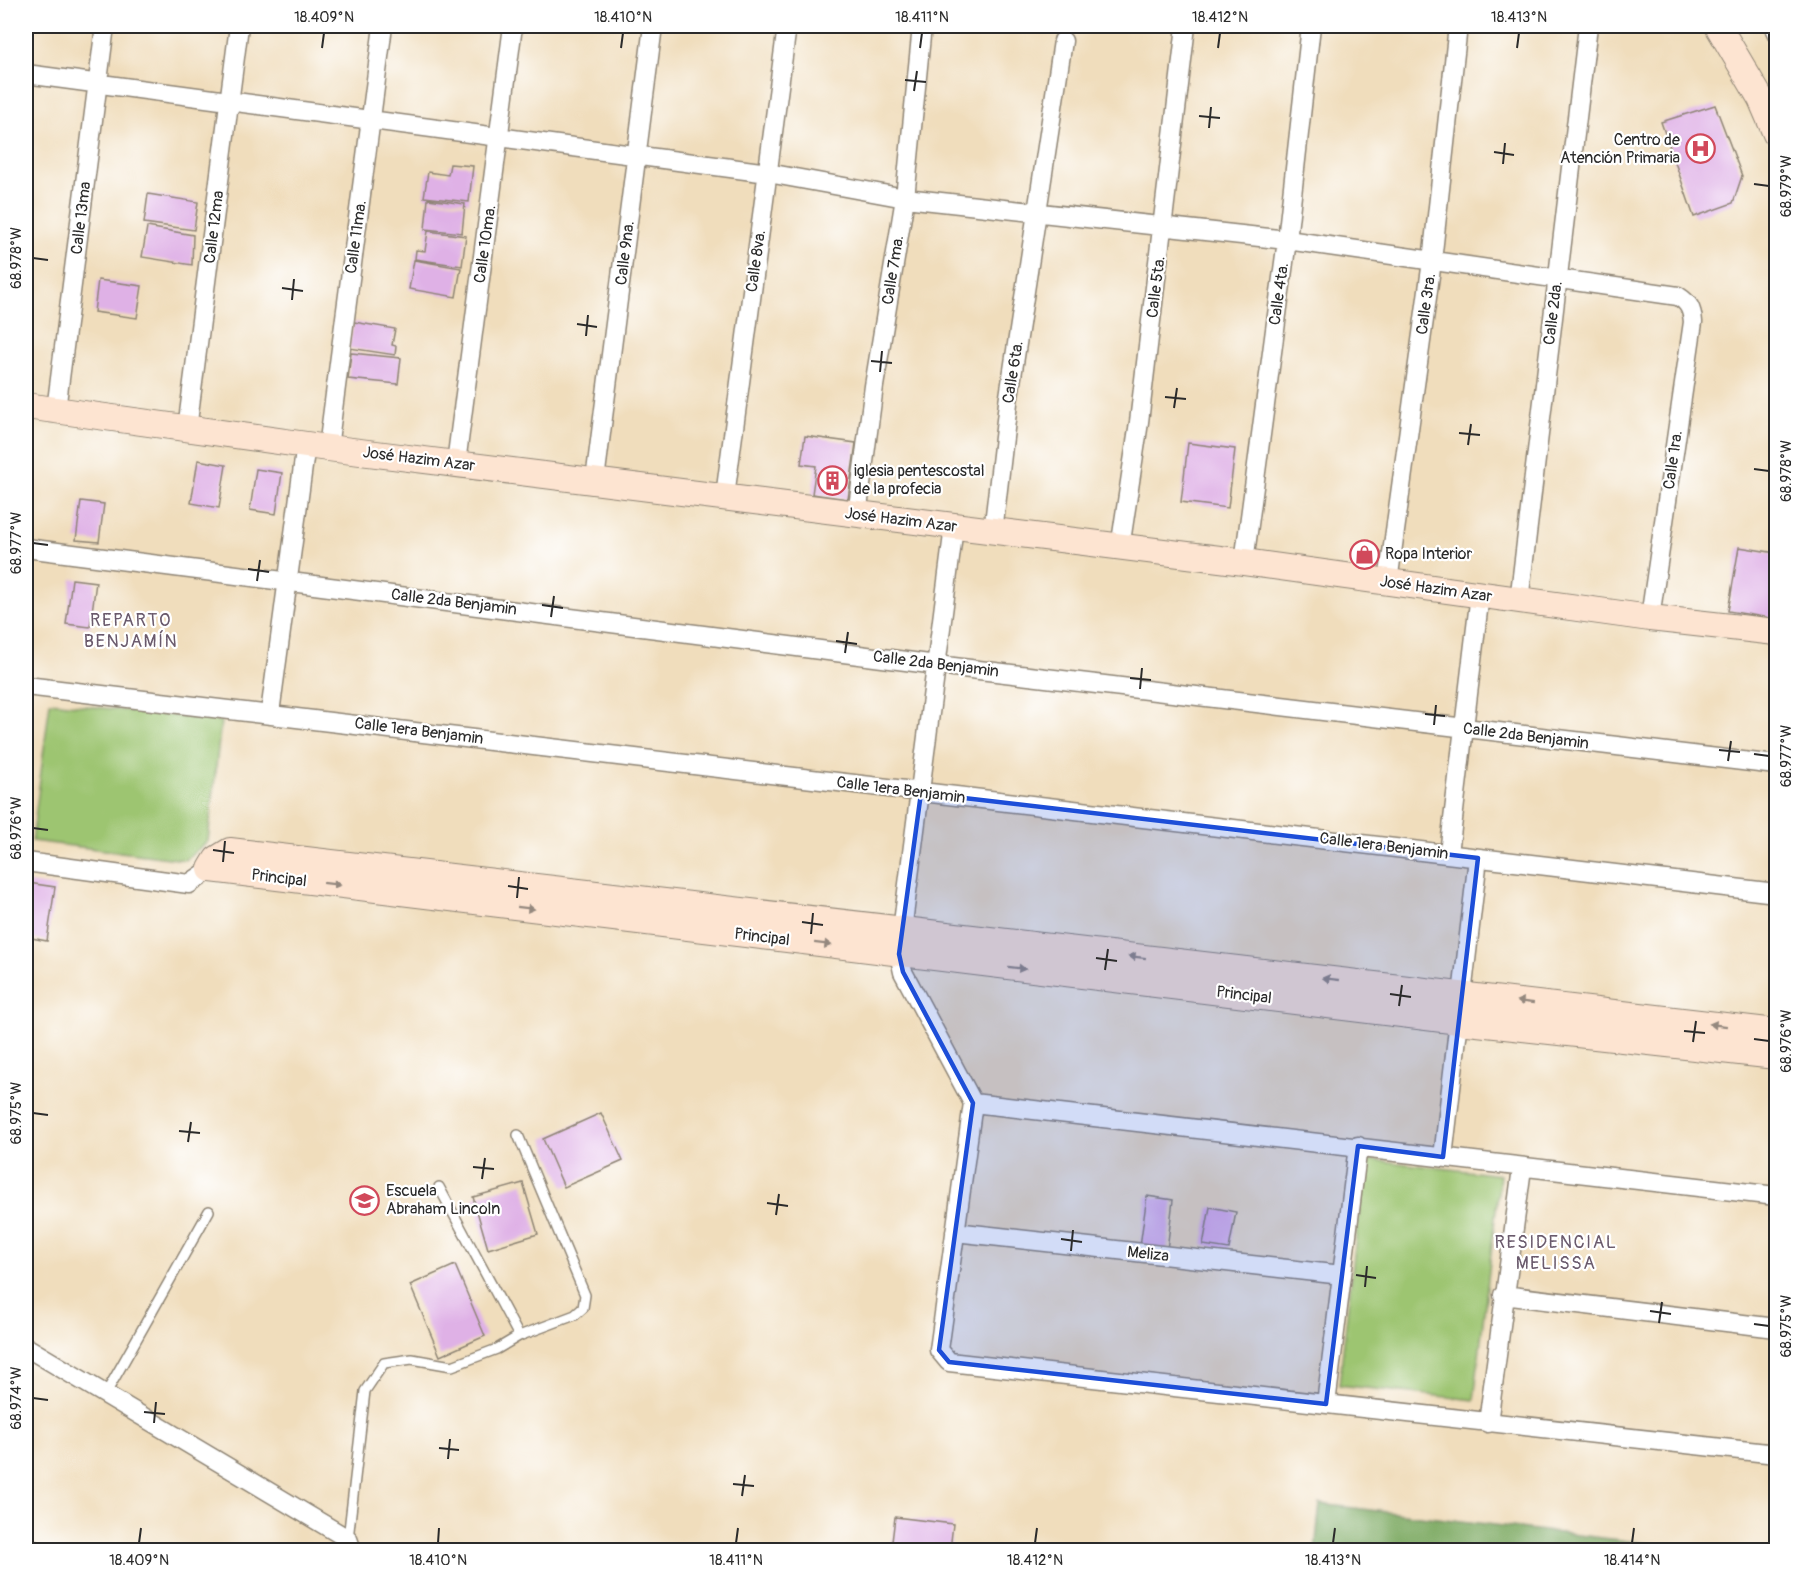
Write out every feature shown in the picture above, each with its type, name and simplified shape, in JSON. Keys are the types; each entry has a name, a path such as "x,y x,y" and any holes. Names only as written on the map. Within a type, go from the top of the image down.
{"street":[{"name":"Calle 13ma","path":"56,410 105,26"},
{"name":"Calle 12ma","path":"187,429 239,26"},
{"name":"Calle 11ma.","path":"270,713 288,580 317,446 372,121 383,26"},
{"name":"Calle 10ma.","path":"456,463 513,26"},
{"name":"Calle 9na.","path":"595,480 653,26"},
{"name":"Calle 8va.","path":"725,496 787,26"},
{"name":"Calle 7ma.","path":"857,514 874,386 905,198 922,26"},
{"name":"Calle 5ta.","path":"1120,548 1139,422 1186,26"},
{"name":"Calle 4ta.","path":"1244,562 1287,240 1311,26"},
{"name":"Calle 3ra.","path":"1388,582 1432,261 1458,26"},
{"name":"Calle 2da.","path":"1519,601 1588,26"},
{"path":"1718,26 1761,99 1776,134"},
{"name":"Calle 6ta.","path":"993,532 1008,403 1063,41"},
{"path":"26,74 768,173 905,198 1287,240 1557,279"},
{"name":"Calle 1ra.","path":"1557,279 1666,292 1687,302 1692,312 1693,322 1650,618"},
{"name":"José Hazim Azar","path":"26,406 317,446 1244,562 1519,601 1776,632"},
{"path":"954,527 901,941 903,972 973,1103 939,1350 949,1362 1776,1454"},
{"name":"Calle 2da Benjamin","path":"26,548 937,665 1776,765"},
{"path":"1449,854 1480,594"},
{"name":"Calle 1era Benjamin","path":"26,692 270,713 921,793 1776,893"},
{"path":"1443,1157 1478,858"},
{"path":"26,862 189,884 212,869"},
{"name":"Principal","path":"212,869 901,941 1462,995 1776,1032"},
{"name":"Principal","path":"901,941 1459,1021 1776,1056"},
{"path":"973,1103 1776,1196"},
{"path":"1326,1404 1358,1146"},
{"path":"1488,1423 1503,1295 1522,1168"},
{"name":"Meliza","path":"955,1232 1342,1275"},
{"path":"1503,1295 1776,1328"},
{"path":"26,1347 350,1545"},
{"path":"26,1545 33,1551"}],"lane":[{"path":"1770,26 1776,40"},
{"path":"350,1545 365,1391 384,1363 412,1359 452,1366 497,1349 519,1336 575,1316 583,1308 585,1295 518,1135"},
{"path":"439,1187 519,1336"},
{"path":"105,1395 209,1211"}],"highlighted area":[{"path":"921,793 1478,858 1443,1157 1358,1146 1326,1404 949,1362 939,1350 973,1103 903,972 899,954"}],"green space":[{"path":"50,702 221,721 208,841 185,860 32,841"},
{"path":"1365,1159 1500,1175 1474,1400 1339,1385"},
{"path":"1320,1504 1703,1550 1315,1550"}],"building":[{"name":"Centro de Atención Primaria","path":"1715,105 1742,176 1733,203 1694,217 1661,122"},
{"path":"450,164 473,166 469,202 424,197 428,172 448,175"},
{"path":"148,194 198,202 194,230 144,223"},
{"path":"428,199 465,204 462,233 425,229"},
{"path":"147,227 193,235 192,265 142,257"},
{"path":"428,231 466,236 462,266 415,259 416,250 425,251"},
{"path":"414,260 461,268 456,297 409,289"},
{"path":"98,280 142,286 137,318 94,312"},
{"path":"354,322 395,329 392,345 396,346 395,355 349,348"},
{"path":"351,353 401,358 398,384 348,379"},
{"name":"iglesia pentescostal de la profecia","path":"805,436 856,443 848,499 812,494 816,466 801,464"},
{"path":"1188,443 1235,449 1228,508 1181,502"},
{"path":"198,460 226,465 219,508 191,503"},
{"path":"256,469 282,473 276,514 250,510"},
{"path":"81,501 104,504 99,542 76,540"},
{"path":"1739,547 1776,553 1776,619 1728,611"},
{"path":"72,579 96,582 90,627 66,624"},
{"path":"28,883 55,887 47,941 26,937"},
{"path":"601,1113 623,1161 564,1187 543,1139"},
{"path":"523,1183 538,1234 488,1249 473,1197"},
{"path":"1147,1196 1173,1200 1167,1250 1140,1246"},
{"path":"1210,1207 1236,1212 1229,1249 1203,1245"},
{"path":"455,1265 485,1336 440,1356 410,1285"},
{"path":"895,1517 953,1524 950,1550 891,1550"}],"place":[{"name":"Centro de Atención Primaria","path":"1701,149"},
{"name":"iglesia pentescostal de la profecia","path":"833,480"},
{"name":"Ropa Interior","path":"1364,554"},
{"name":"Escuela Abraham Lincoln","path":"365,1200"}],"district":[{"name":"REPARTO BENJAMÍN","path":"131,630"},
{"name":"RESIDENCIAL MELISSA","path":"1556,1252"}]}
